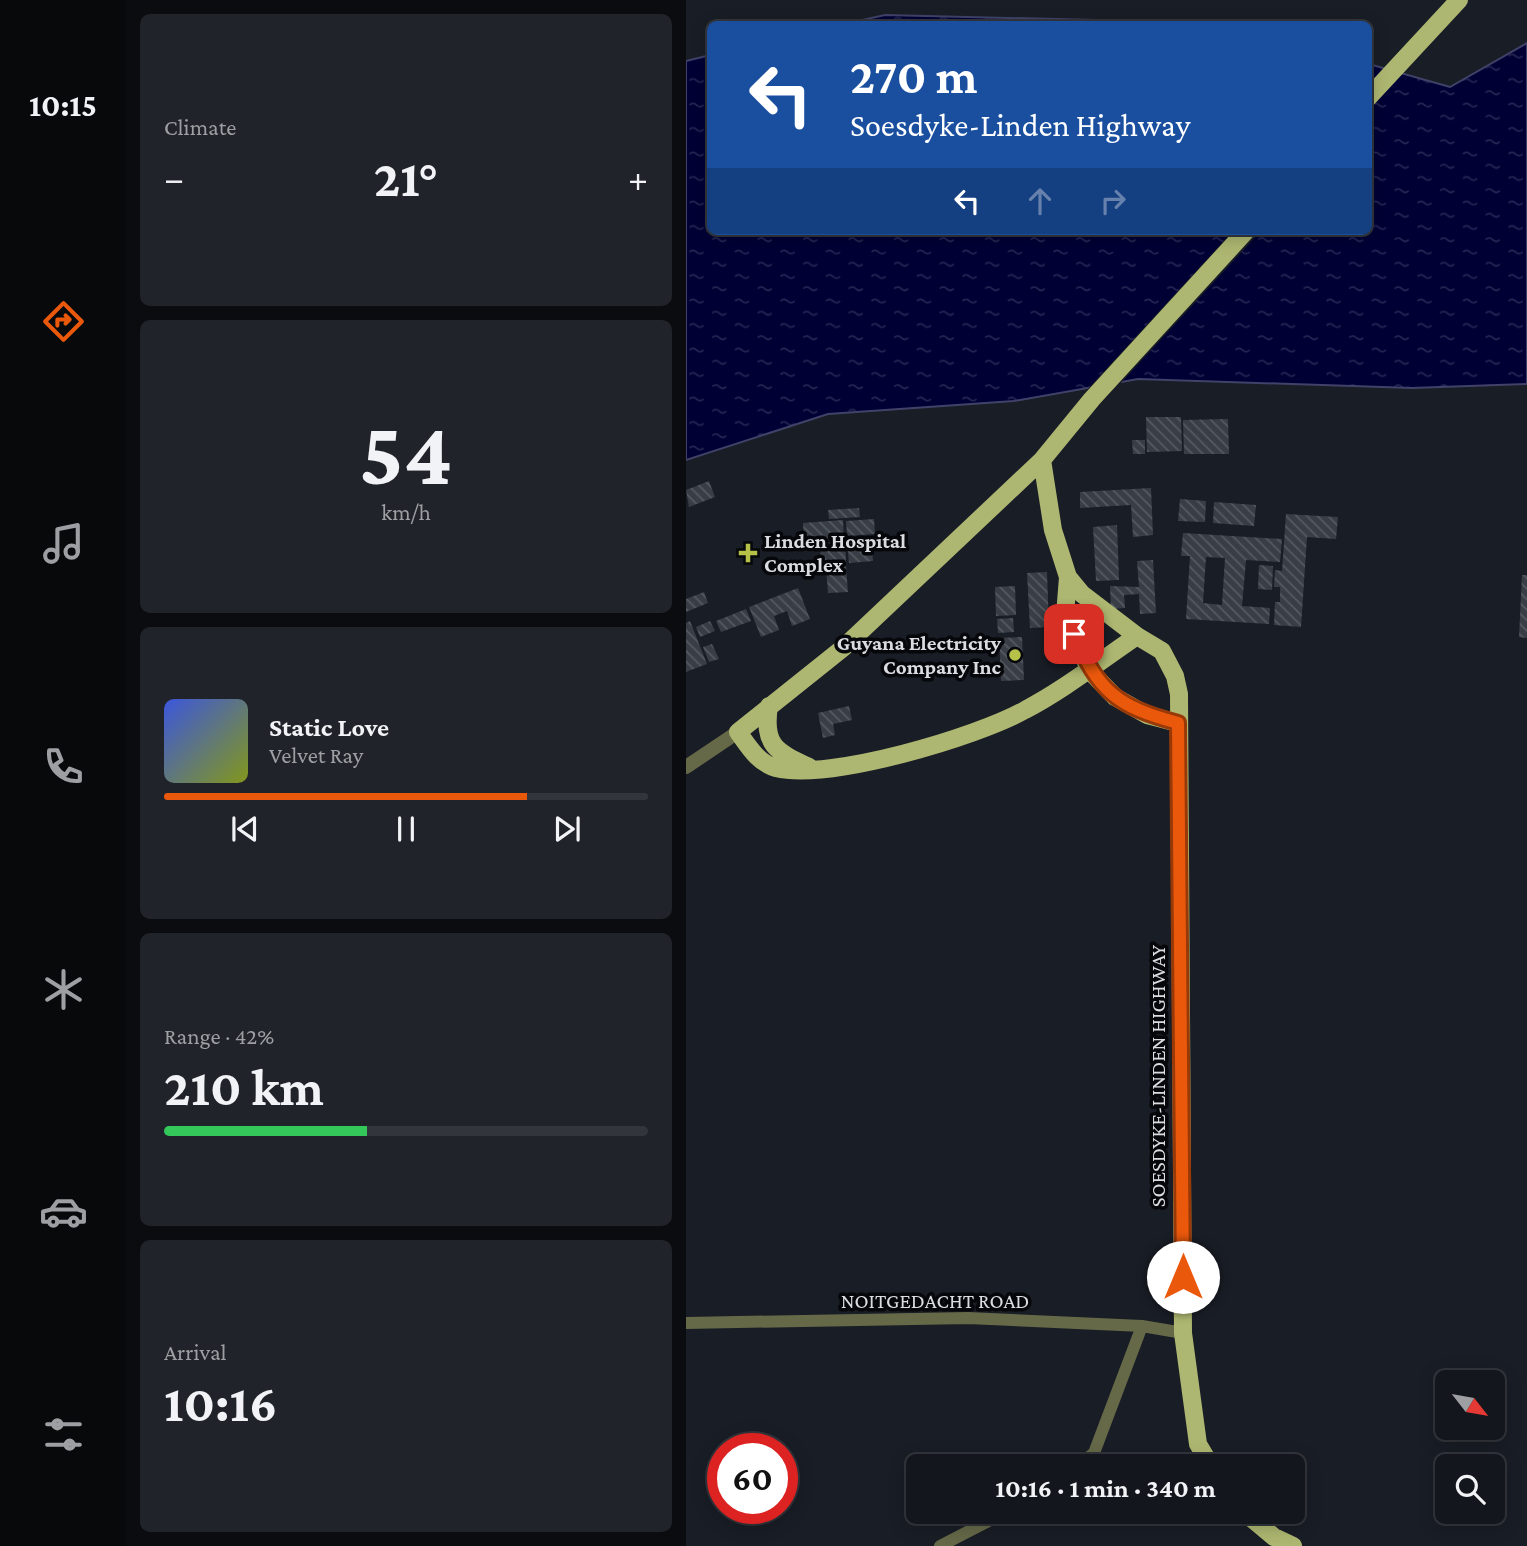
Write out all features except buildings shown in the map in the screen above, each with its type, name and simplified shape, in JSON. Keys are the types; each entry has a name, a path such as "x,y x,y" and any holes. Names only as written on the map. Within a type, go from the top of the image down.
{"main road":[{"path":"1372,95 1460,0"},
{"path":"1137,636 1090,671 997,725 849,765 795,770 774,767 756,757 738,732 843,648 1042,460 1092,399 1242,235"},
{"name":"SOESDYKE-LINDEN HIGHWAY","path":"1042,460 1053,530 1068,577 1082,594 1137,636 1162,651 1175,676 1179,694 1183,1333 1192,1417 1198,1444 1204,1454"},
{"name":"SOESDYKE-LINDEN HIGHWAY","path":"1068,577 1065,615 1090,671 1115,697 1147,715 1178,723"},
{"path":"769,706 765,730 770,741 790,758 811,768"},
{"path":"1259,1524 1275,1537 1293,1546"}],"street":[{"path":"686,767 738,732"},
{"name":"NOITGEDACHT ROAD","path":"686,1323 968,1318 1142,1326 1183,1333"},
{"path":"1092,1454 1142,1326"},
{"path":"940,1546 983,1524"}],"water":[{"path":"885,15 1138,21 858,21"},
{"path":"1527,43 1527,384 1412,388 1138,379 1014,401 828,414 686,460 686,61 707,56 707,235 1372,235 1372,65 1450,87"}],"pier":[{"path":"1229,235 1257,235 1119,385 1085,392"}],"place":[{"name":"Linden Hospital Complex","path":"748,553"},
{"name":"Guyana Electricity Company Inc","path":"1015,655"}],"route":[{"path":"1074,634 1090,671 1115,697 1147,715 1178,723 1183,1277"}]}
